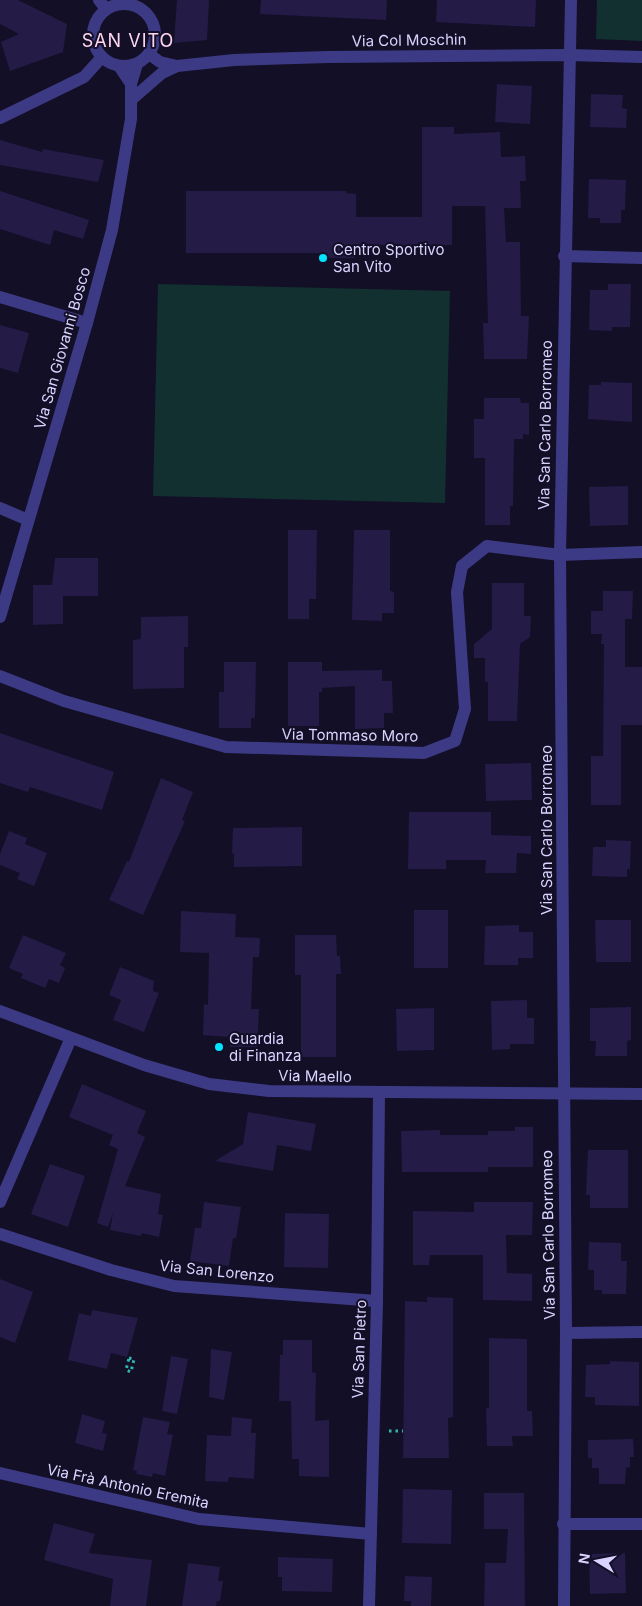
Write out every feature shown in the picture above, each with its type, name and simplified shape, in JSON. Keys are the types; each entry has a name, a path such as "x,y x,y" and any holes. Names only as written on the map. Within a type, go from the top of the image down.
{"street":[{"name":"Via San Carlo Borromeo","path":"564,1606 566,1333 560,555 564,256 571,0"},
{"path":"125,3 147,5 156,36 149,54 137,64 119,66 102,58 96,49 93,38 102,5 125,3"},
{"name":"Via Col Moschin","path":"149,54 160,62 177,66"},
{"name":"Via Col Moschin","path":"131,100 162,73 177,66 234,60 569,55 642,57"},
{"path":"0,118 84,77 102,58"},
{"name":"Via San Giovanni Bosco","path":"0,617 87,323 112,230 131,119 130,84 137,64"},
{"name":"Via San Giovanni Bosco","path":"119,66 130,84"},
{"path":"564,256 642,258"},
{"path":"0,297 87,323"},
{"path":"0,508 28,520"},
{"name":"Via Tommaso Moro","path":"0,676 64,701 226,747 300,751 424,753 455,741 465,709 457,592 462,566 487,546 560,555"},
{"path":"560,555 642,552"},
{"name":"Via Maello","path":"0,1011 144,1065 209,1084 269,1091 642,1094"},
{"path":"0,1202 71,1038"},
{"name":"Via San Pietro","path":"369,1606 377,1301 379,1093"},
{"name":"Via San Lorenzo","path":"0,1234 111,1270 174,1286 377,1301"},
{"path":"566,1333 642,1332"},
{"name":"Via Frà Antonio Eremita","path":"0,1473 199,1519 371,1534"},
{"path":"564,1524 642,1524"}],"path":[{"path":"383,1431 403,1431"}],"green space":[{"path":"597,0 642,0 642,41 596,39"},
{"path":"158,284 450,291 445,503 153,496"}],"building":[{"path":"0,0 18,0 67,24 63,52 10,71 1,42 19,34 0,24"},
{"path":"177,0 209,0 207,40 174,43"},
{"path":"261,0 387,0 386,20 260,14"},
{"path":"437,0 536,0 535,27 436,22"},
{"path":"497,84 532,86 530,124 495,122"},
{"path":"591,94 623,95 622,108 627,109 626,128 590,127"},
{"path":"422,127 454,127 454,134 500,132 501,157 525,156 526,181 520,181 521,208 504,208 506,242 520,242 521,316 529,316 527,359 484,359 483,323 488,323 485,206 452,206 452,245 356,245 355,258 321,258 321,253 186,253 186,191 346,191 346,193 356,194 356,217 422,217"},
{"path":"0,140 42,152 43,149 104,160 98,182 0,165"},
{"path":"589,179 626,180 625,210 621,210 621,223 600,223 600,218 588,218"},
{"path":"0,191 89,220 83,239 54,230 50,245 0,229"},
{"path":"608,284 631,284 630,327 612,327 612,331 589,330 590,290 608,290"},
{"path":"0,325 29,333 18,373 0,368"},
{"path":"601,382 632,383 632,422 588,419 589,385 601,385"},
{"path":"484,398 520,398 521,403 529,403 529,435 523,434 523,439 514,439 513,506 510,506 510,525 485,525 485,458 474,458 474,419 484,419"},
{"path":"628,486 628,525 590,526 589,487"},
{"path":"288,530 317,530 316,599 309,599 309,619 288,619"},
{"path":"354,530 390,530 390,591 394,592 394,613 382,613 382,621 352,620"},
{"path":"55,558 98,558 98,596 63,596 63,624 33,625 33,585 52,585"},
{"path":"492,583 524,583 524,616 531,616 530,637 520,644 517,721 488,721 488,682 485,682 485,658 474,658 474,644 492,629"},
{"path":"603,591 633,591 632,619 625,619 625,667 642,667 642,725 621,725 621,805 591,805 591,756 603,756 604,644 601,644 602,634 591,634 591,611 603,611"},
{"path":"188,616 188,647 184,647 184,688 133,689 133,640 141,639 141,617"},
{"path":"224,662 256,662 255,718 251,718 251,728 219,728 219,692 224,692"},
{"path":"288,662 322,662 322,671 382,670 382,681 392,681 393,713 384,713 384,728 355,729 355,686 322,688 322,692 319,692 319,726 288,726"},
{"path":"0,733 114,772 102,810 30,787 28,792 0,783"},
{"path":"531,763 532,800 486,801 485,764"},
{"path":"161,778 193,792 182,820 185,821 143,915 109,900 127,861 129,862"},
{"path":"409,812 491,812 491,835 531,836 531,854 517,853 516,873 485,873 486,860 446,860 446,869 408,869"},
{"path":"302,827 302,866 234,867 234,853 232,854 233,828"},
{"path":"9,831 27,838 25,844 47,853 34,886 17,879 20,873 0,865 0,854"},
{"path":"606,840 631,841 630,869 627,869 627,877 592,876 593,847 606,847"},
{"path":"414,910 448,910 448,968 414,968"},
{"path":"181,911 236,914 235,937 260,938 259,957 253,957 251,1009 259,1009 257,1047 230,1047 230,1037 203,1035 204,1004 208,1005 209,953 180,952"},
{"path":"595,920 631,920 631,962 596,962"},
{"path":"519,925 519,932 533,932 533,958 518,958 518,965 484,965 485,926"},
{"path":"23,935 66,953 60,965 65,968 59,983 49,979 45,988 21,978 23,974 9,968"},
{"path":"295,935 336,935 337,956 340,956 341,974 336,974 336,1057 301,1057 301,975 295,975"},
{"path":"120,967 154,981 153,991 159,993 144,1032 113,1020 121,1000 109,995"},
{"path":"527,1000 527,1018 534,1018 534,1044 510,1044 510,1049 492,1050 491,1001"},
{"path":"631,1007 631,1040 627,1041 627,1056 595,1056 596,1041 590,1041 590,1008"},
{"path":"434,1008 434,1050 397,1051 396,1009"},
{"path":"82,1084 146,1111 137,1133 145,1137 125,1186 161,1194 158,1214 163,1215 159,1237 142,1233 141,1236 110,1230 113,1213 108,1227 97,1223 118,1149 109,1145 113,1135 69,1117"},
{"path":"248,1112 316,1124 311,1151 277,1145 273,1171 215,1161 243,1144"},
{"path":"515,1127 533,1127 533,1167 488,1167 488,1172 402,1172 401,1131 440,1130 440,1135 488,1135 488,1131 515,1131"},
{"path":"588,1150 628,1150 628,1208 590,1208 590,1195 586,1195"},
{"path":"50,1164 85,1176 68,1227 31,1214"},
{"path":"204,1202 241,1207 236,1238 233,1238 229,1266 190,1261 195,1228 201,1228"},
{"path":"474,1202 533,1202 532,1235 506,1235 507,1273 532,1274 532,1301 483,1300 483,1255 430,1255 429,1265 413,1265 413,1211 474,1212"},
{"path":"285,1213 329,1214 328,1268 284,1267"},
{"path":"589,1242 621,1243 621,1261 627,1261 626,1294 602,1294 602,1290 594,1290 594,1270 588,1270"},
{"path":"0,1279 33,1292 15,1343 0,1337"},
{"path":"427,1297 453,1298 453,1417 448,1418 449,1458 403,1458 405,1301 427,1302"},
{"path":"92,1310 138,1318 127,1357 111,1353 107,1369 68,1360 79,1313 91,1316"},
{"path":"489,1338 527,1339 527,1411 532,1411 533,1436 512,1436 513,1446 487,1446 486,1408 489,1408"},
{"path":"283,1340 312,1340 312,1372 316,1373 315,1421 329,1420 329,1477 299,1476 299,1459 292,1459 291,1401 279,1401 280,1355 283,1355"},
{"path":"211,1349 232,1352 224,1400 209,1397"},
{"path":"171,1356 188,1359 177,1414 162,1411"},
{"path":"610,1361 639,1362 639,1406 595,1405 595,1397 585,1397 586,1365 610,1364"},
{"path":"82,1414 105,1421 102,1433 107,1434 103,1451 75,1443"},
{"path":"143,1417 170,1422 167,1434 173,1435 165,1476 153,1473 152,1477 136,1474 137,1471 133,1470"},
{"path":"232,1417 252,1419 251,1433 256,1433 254,1479 229,1477 228,1482 205,1481 207,1435 231,1436"},
{"path":"633,1439 634,1457 630,1457 630,1467 626,1468 625,1484 599,1484 599,1468 592,1468 592,1458 588,1458 588,1440"},
{"path":"403,1489 452,1490 451,1544 402,1543"},
{"path":"484,1493 524,1493 525,1606 484,1606 485,1563 506,1563 508,1529 484,1529"},
{"path":"54,1523 95,1534 89,1553 152,1560 146,1606 110,1606 113,1579 44,1560"},
{"path":"625,1553 626,1593 590,1594 589,1554"},
{"path":"278,1557 333,1559 332,1592 282,1591 282,1577 278,1577"},
{"path":"188,1563 220,1567 218,1581 223,1581 220,1601 217,1601 216,1606 182,1606"},
{"path":"405,1576 432,1577 431,1606 411,1606 411,1601 404,1601"}],"place":[{"name":"Centro Sportivo San Vito","path":"323,258"},
{"name":"Guardia di Finanza","path":"219,1047"}],"district":[{"name":"SAN VITO","path":"128,40"}]}
